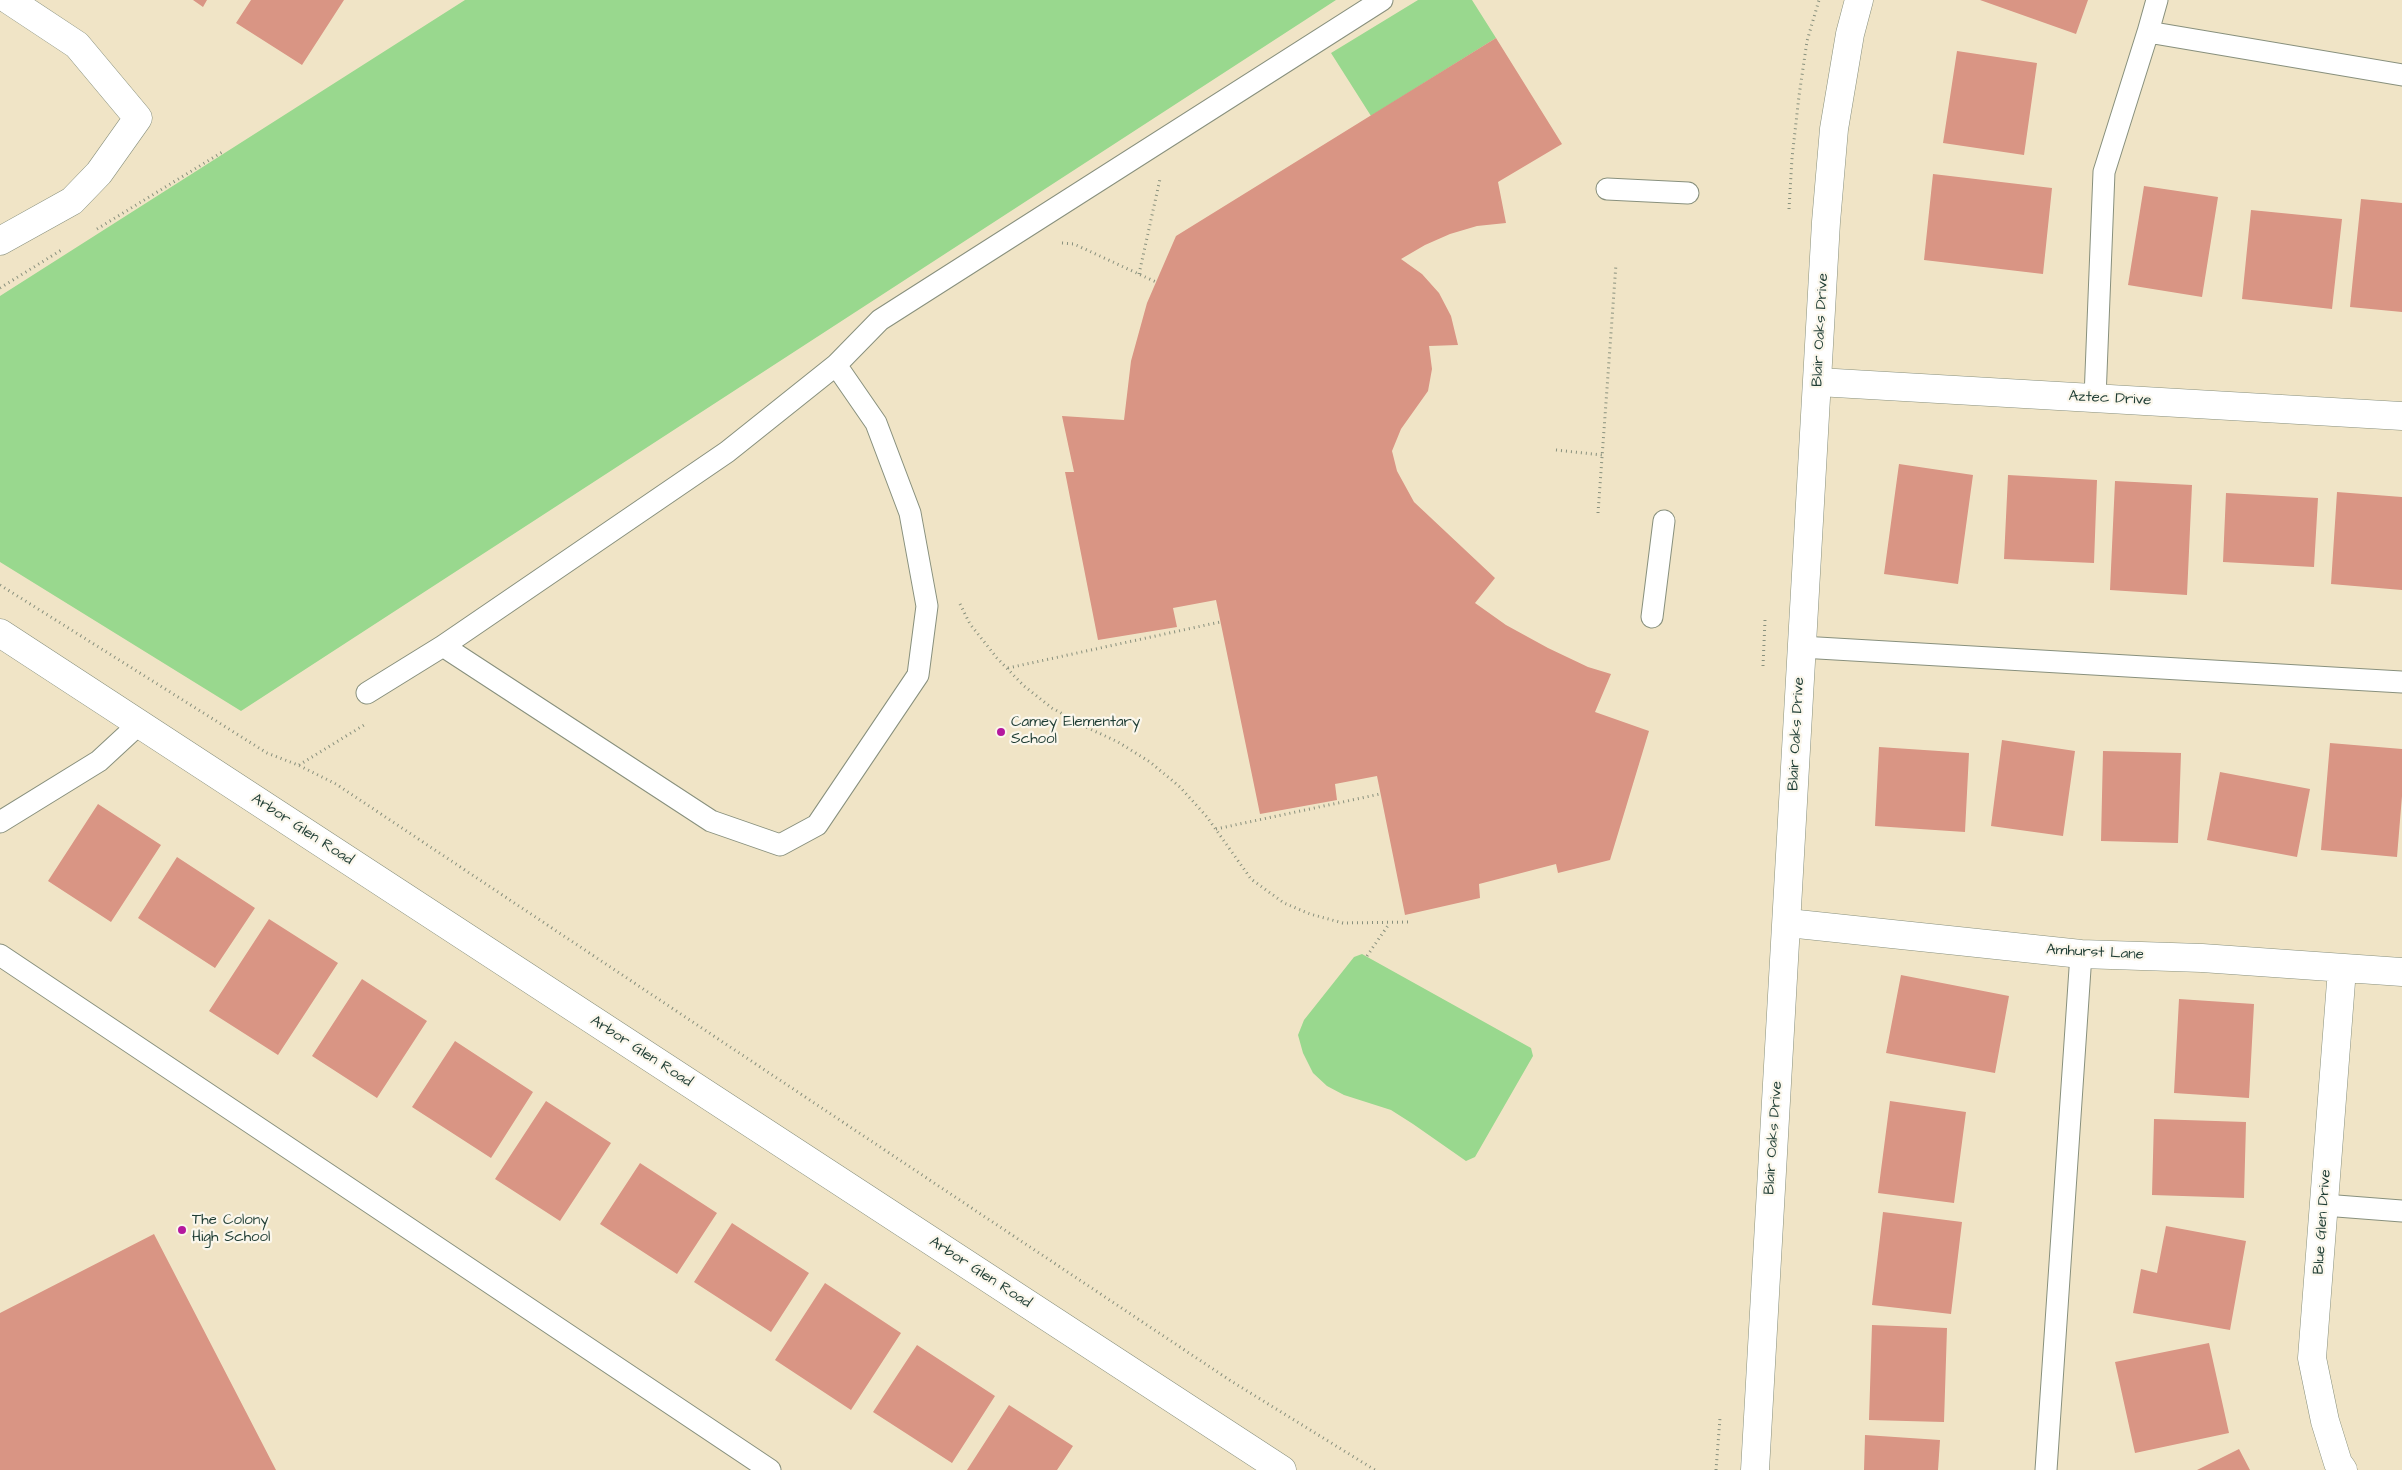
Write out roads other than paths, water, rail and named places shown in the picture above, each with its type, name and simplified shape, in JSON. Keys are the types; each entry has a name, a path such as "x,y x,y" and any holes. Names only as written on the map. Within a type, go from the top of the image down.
{"street":[{"path":"0,241 72,201 99,173 138,118 77,45 9,0"},
{"name":"Blair Oaks Drive","path":"1755,1470 1788,923 1801,647 1826,222 1834,129 1850,34 1858,0"},
{"name":"Aztec Drive","path":"1818,382 2402,416"},
{"name":"Arbor Glen Road","path":"0,633 1282,1470"},
{"name":"Amhurst Lane","path":"1788,923 2081,954 2202,958 2402,972"},
{"name":"Blue Glen Drive","path":"2342,969 2312,1358 2325,1421 2338,1463 2343,1470"}],"lane":[{"path":"367,693 443,646 727,452 836,365 880,320 1382,0"},
{"path":"2096,398 2104,172 2157,0"},
{"path":"2148,32 2402,75"},
{"path":"1606,189 1688,193"},
{"path":"443,646 712,821 780,844 817,825 918,675 927,606 910,513 876,424 836,365"},
{"path":"1652,617 1664,521"},
{"path":"1801,647 2402,682"},
{"path":"0,822 99,761 139,724"},
{"path":"2046,1470 2081,954"},
{"path":"0,955 770,1470"},
{"path":"2324,1205 2402,1211"}],"place":[{"name":"Camey Elementary School","path":"1001,732"},
{"name":"The Colony High School","path":"182,1230"}]}
